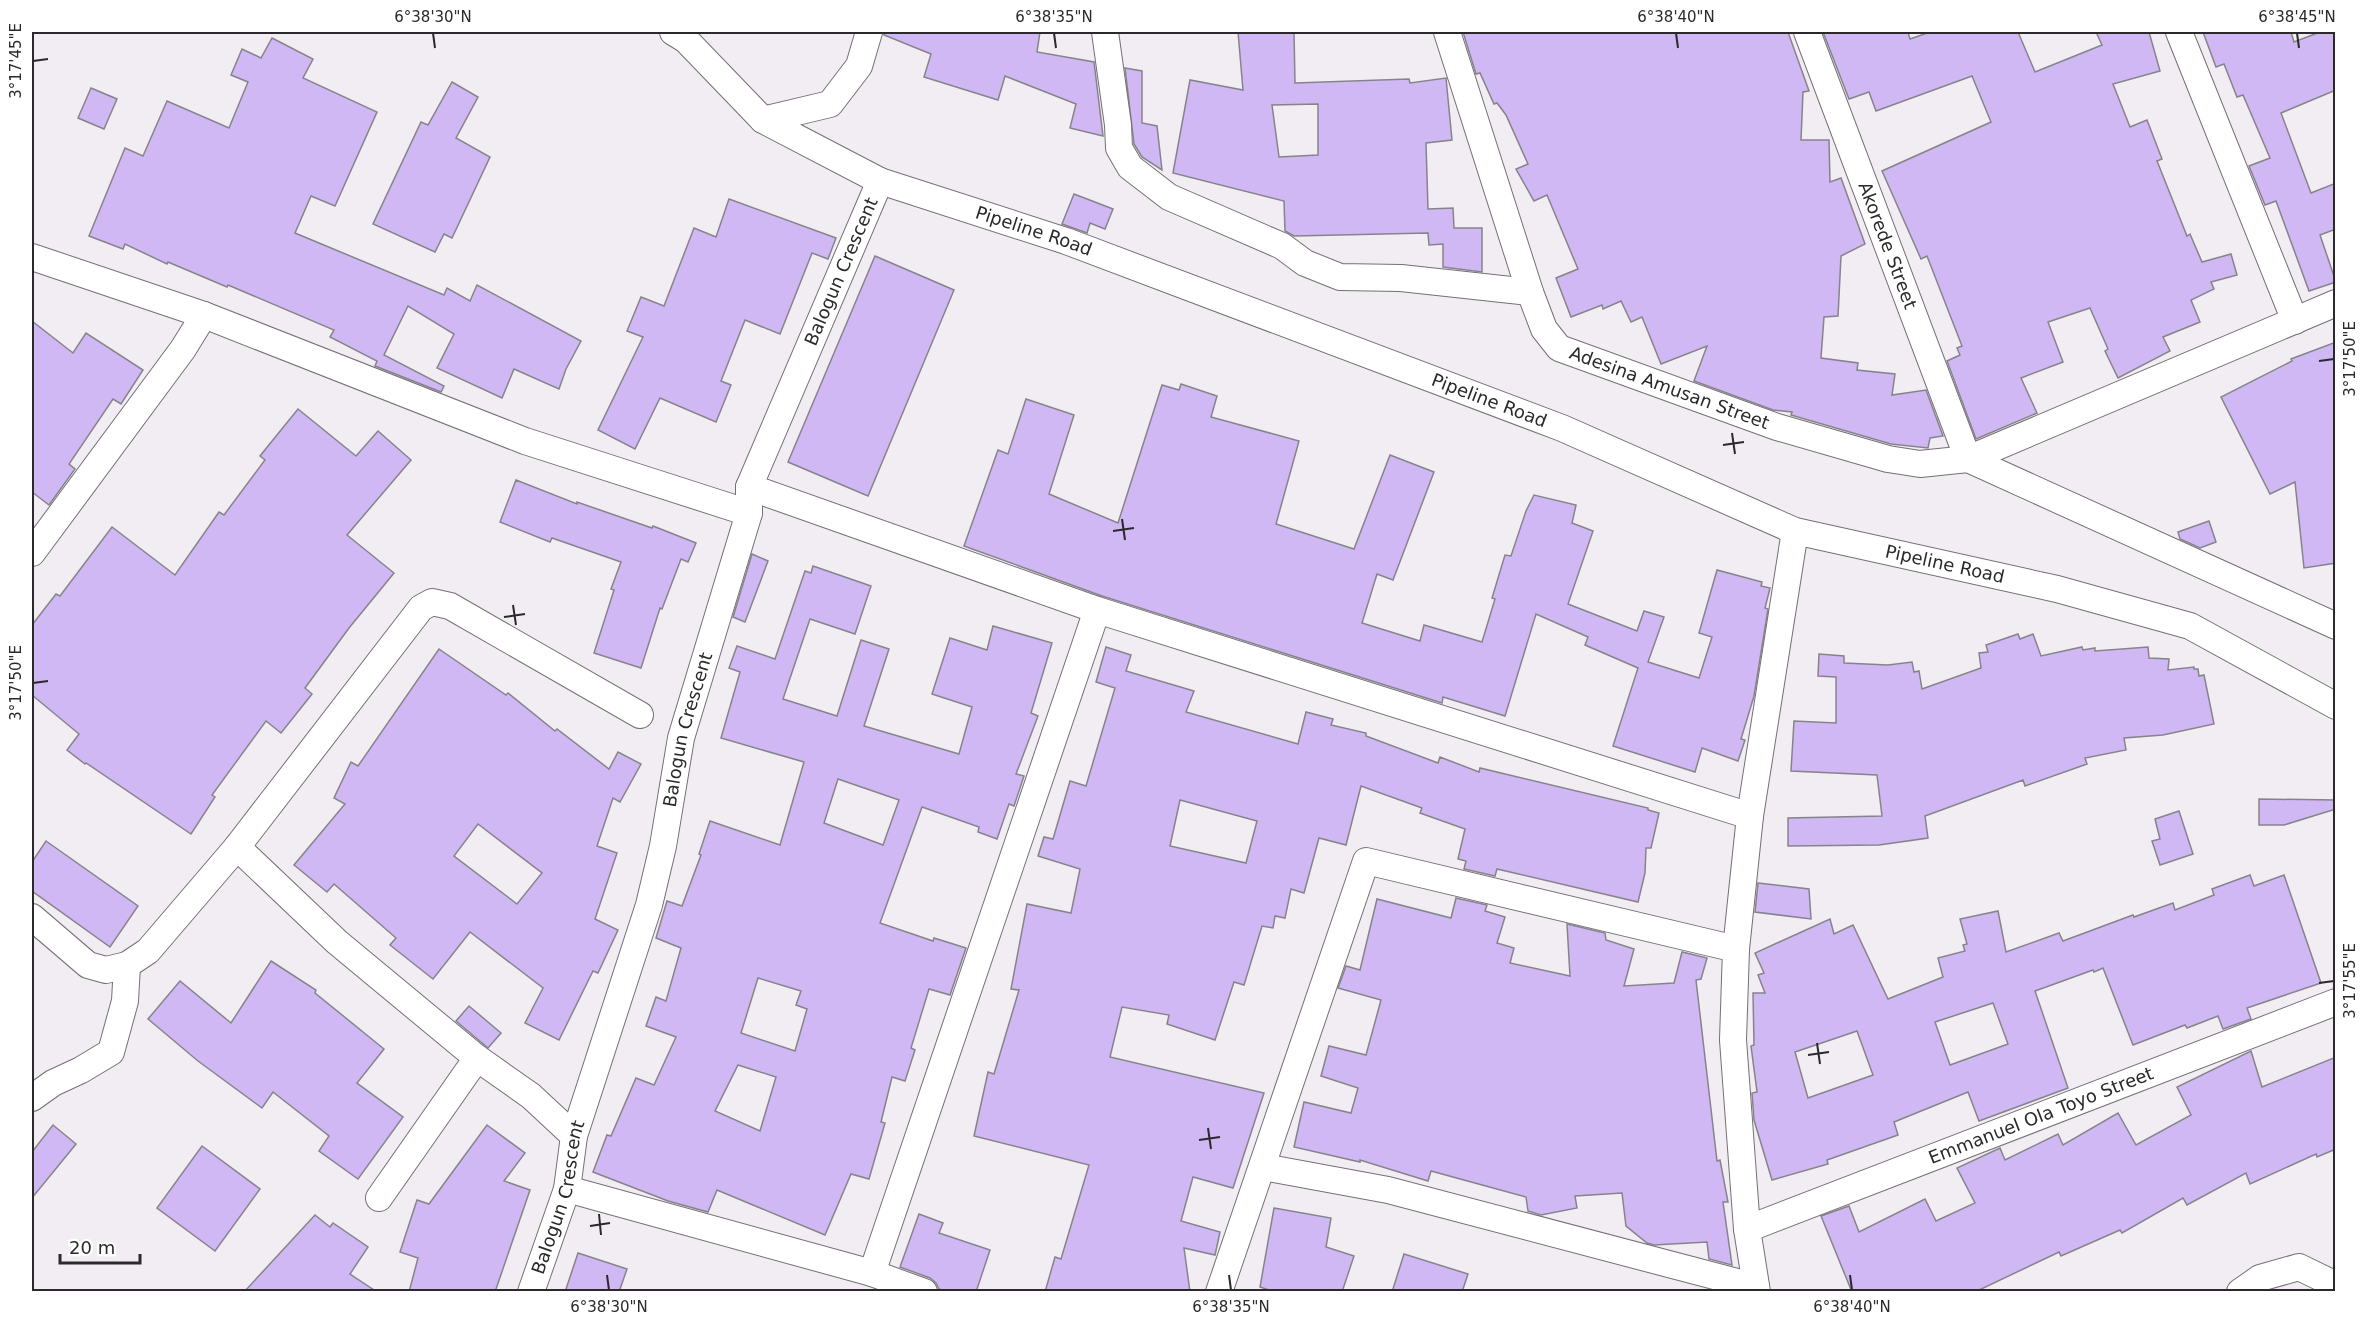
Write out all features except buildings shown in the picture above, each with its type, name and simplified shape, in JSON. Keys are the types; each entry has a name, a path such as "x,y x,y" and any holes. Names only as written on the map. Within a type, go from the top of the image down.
{"street":[{"name":"Pipeline Road","path":"673,32 686,40 763,120 880,181 1066,241 1562,428 1795,531 2057,589 2190,626 2336,706"},
{"path":"763,120 830,104 859,66 869,32"},
{"path":"1105,32 1119,148 1130,167 1169,197 1282,246 1305,263 1340,277 1401,278 1530,291"},
{"name":"Adesina Amusan Street","path":"1447,32 1530,291 1544,329 1558,348 1777,427 1888,459 1920,464 1968,459"},
{"name":"Akorede Street","path":"1807,32 1968,459"},
{"path":"2179,32 2295,321"},
{"name":"Balogun Crescent","path":"531,1292 567,1189 574,1136 649,905 663,846 681,738 749,513 749,487 880,181"},
{"path":"32,256 204,315 525,441 749,513"},
{"path":"1968,459 2336,303"},
{"path":"32,553 183,349 204,315"},
{"path":"1968,459 2336,626"},
{"path":"749,487 1097,610 1750,816"},
{"path":"1263,1167 1388,1190 1756,1289 1747,1229 1733,1040 1736,949 1750,816 1795,531"},
{"path":"32,916 88,965 106,969 127,965 148,951 237,847 421,608 432,602 450,606 640,716"},
{"path":"872,1273 1097,610"},
{"path":"237,847 312,920 477,1058 531,1096 574,1136"},
{"path":"1219,1292 1366,861 1736,949"},
{"path":"32,1098 53,1083 111,1052 125,1001 127,965"},
{"name":"Emmanuel Ola Toyo Street","path":"1747,1229 2336,1002"},
{"path":"379,1198 477,1058"},
{"path":"567,1189 872,1273 924,1292"},
{"path":"2240,1292 2260,1278 2299,1267 2336,1285"}]}
